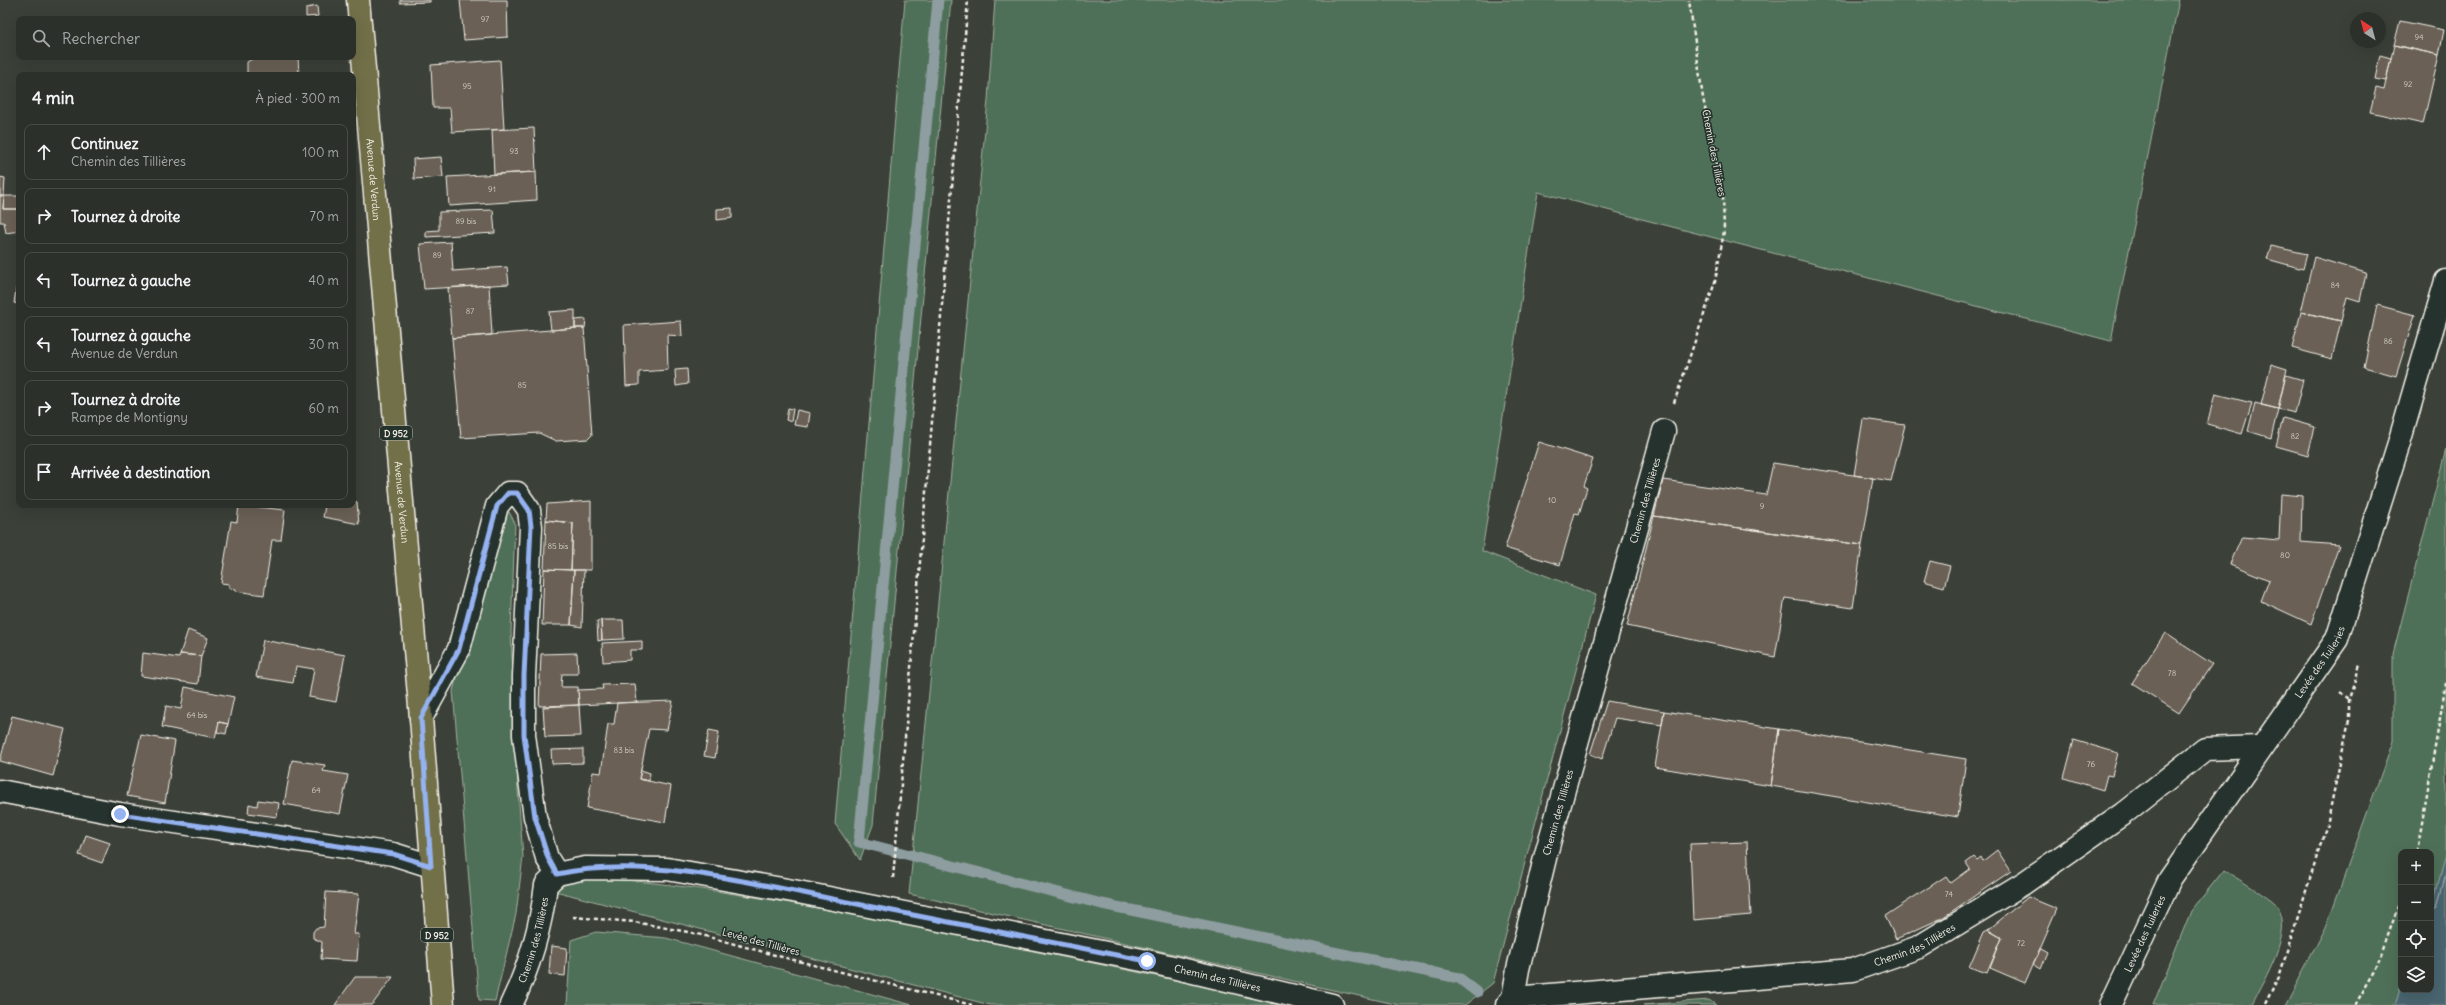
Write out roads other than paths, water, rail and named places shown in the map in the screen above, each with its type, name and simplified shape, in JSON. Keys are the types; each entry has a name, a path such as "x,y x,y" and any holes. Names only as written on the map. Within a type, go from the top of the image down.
{"main road":[{"name":"Avenue de Verdun","path":"358,0 421,718 431,866 443,1005"}],"street":[{"name":"Levée des Tuileries","path":"2111,1005 2170,879 2260,747 2337,639 2401,437 2446,282"},
{"name":"Chemin des Tillières","path":"1664,430 1546,854 1510,1001 1853,970 1919,947 2024,883 2124,813 2205,749 2260,747"},
{"path":"421,718 459,649 497,506 508,493 517,493 529,510 531,526 524,676 524,735 535,817 548,858 557,874"},
{"path":"0,791 120,814 393,854 431,866"},
{"name":"Chemin des Tillières","path":"511,1005 536,938 542,913 546,885 557,874 585,868 668,869 793,891 1147,961 1332,1005"}],"water":[{"path":"2446,856 2446,1005 2395,1005 2399,993 2434,993 2434,898"}],"waterway":[{"path":"938,0 859,842 1102,904 1459,978 1477,992"}]}
